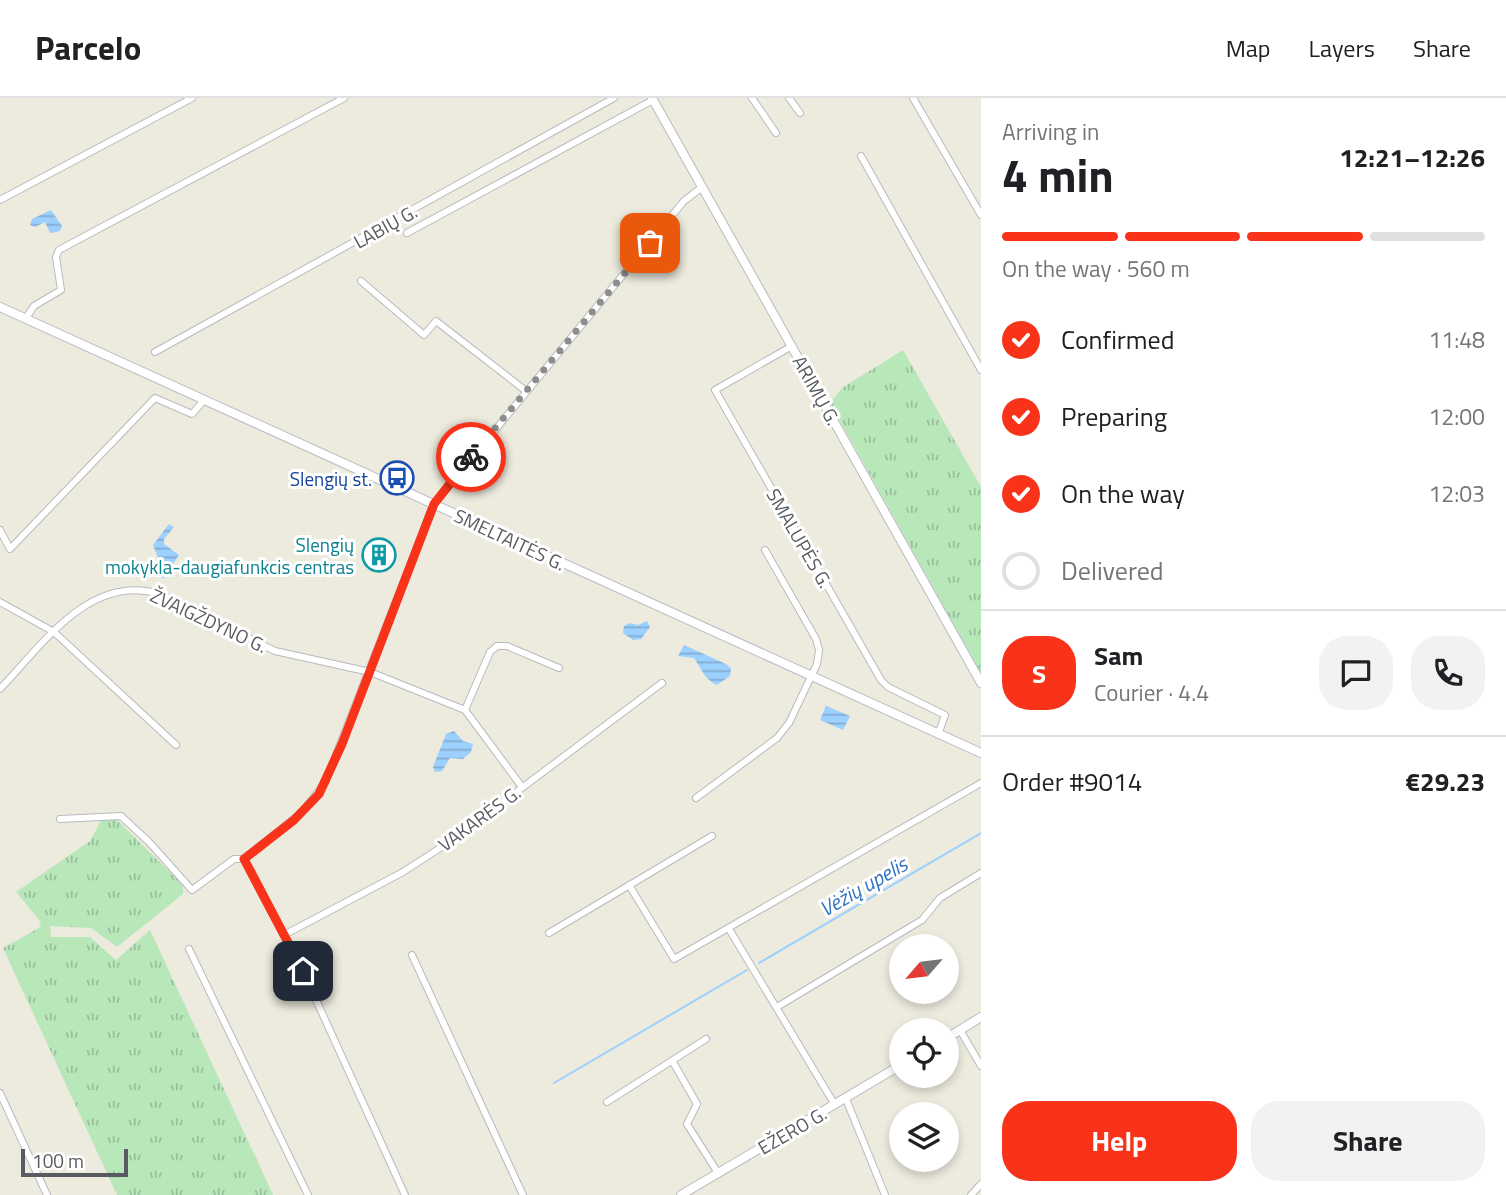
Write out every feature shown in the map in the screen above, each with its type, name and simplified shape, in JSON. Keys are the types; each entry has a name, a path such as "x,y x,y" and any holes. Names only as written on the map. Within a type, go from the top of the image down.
{"main road":[{"name":"ARIMŲ G.","path":"652,99 981,683"},
{"name":"SMELTAITĖS G.","path":"0,307 981,753"},
{"path":"960,1030 981,1017"},
{"name":"EŽERO G.","path":"681,1195 889,1072"}],"street":[{"path":"0,200 192,98"},
{"path":"26,318 34,306 61,290 56,257 59,250 344,98"},
{"name":"LABIŲ G.","path":"155,352 614,98"},
{"path":"752,98 776,133"},
{"path":"789,98 800,113"},
{"path":"913,98 981,215"},
{"path":"407,233 652,99"},
{"path":"861,156 981,370"},
{"path":"60,819 121,816 149,842 192,890 234,859 244,859 294,820 319,794 370,672 434,504 684,201 701,188"},
{"path":"361,281 424,335 436,321 526,391"},
{"name":"SMALUPĖS G.","path":"792,346 715,390 881,680 888,687 945,715 938,735"},
{"path":"0,530 10,549 155,398 192,414 204,400"},
{"name":"SMALUPĖS G.","path":"696,799 777,738 789,723 812,678 819,656 817,641 765,550"},
{"name":"ŽVAIGŽDYNO G.","path":"0,689 79,608 103,595 145,590 160,594 275,651 370,672 465,710"},
{"path":"0,602 54,632 176,745"},
{"path":"522,786 465,710 490,652 497,646 507,646 559,668"},
{"name":"VAKARĖS G.","path":"285,936 412,866 451,841 662,683"},
{"path":"629,885 674,959 981,783"},
{"path":"549,933 712,836"},
{"path":"244,859 303,971"},
{"path":"776,1007 922,920 940,898 981,873"},
{"path":"729,929 835,1105"},
{"path":"189,949 308,1195"},
{"path":"412,955 523,1195"},
{"path":"307,980 405,1195"},
{"path":"960,1030 981,1066"},
{"path":"607,1102 706,1040"},
{"path":"673,1062 697,1104 696,1111 687,1124 718,1173"},
{"path":"0,1093 47,1195"},
{"path":"846,1099 884,1195"},
{"path":"971,1195 981,1184"}],"green space":[{"path":"903,350 981,487 981,673 830,403 842,388"},
{"path":"115,818 183,885 183,894 117,947 91,928 50,926 51,937 90,937 116,960 150,930 273,1195 117,1195 3,948 39,928 41,922 16,892 90,841 102,819"}],"water":[{"path":"51,210 62,226 60,231 50,233 45,222 35,227 30,225 32,219"},
{"path":"169,524 174,527 164,539 164,544 179,555 163,579 157,571 159,560 153,545"},
{"path":"647,621 650,627 641,639 633,640 623,633 624,626 629,623 638,625"},
{"path":"684,645 726,664 731,668 730,676 717,685 713,683 694,658 678,656"},
{"path":"826,706 850,716 843,730 820,720"},
{"path":"454,731 463,741 473,744 471,752 463,759 450,758 442,771 435,772 433,767 446,734"}],"waterway":[{"name":"Vėžių upelis","path":"759,963 981,833"},
{"name":"Vėžių upelis","path":"554,1083 747,970"}],"way so far":[{"path":"471,457 650,243"}],"place":[{"name":"Slengių st.","path":"397,478"},
{"name":"Slengių mokykla-daugiafunkcis centras","path":"379,555"}],"route":[{"path":"303,971 244,859 294,820 319,794 342,744 434,504 471,457"}]}
